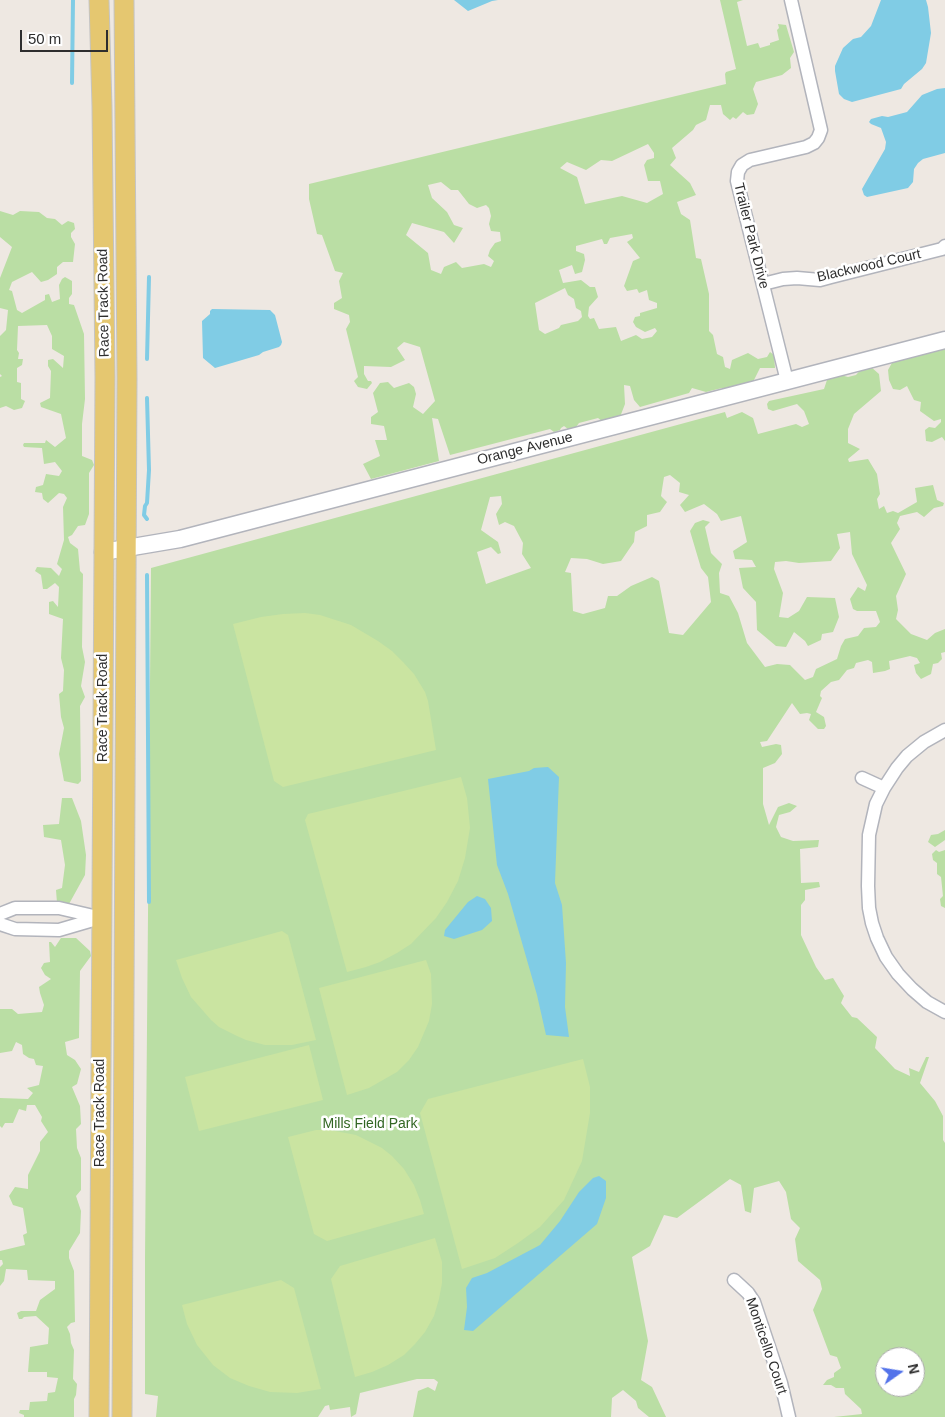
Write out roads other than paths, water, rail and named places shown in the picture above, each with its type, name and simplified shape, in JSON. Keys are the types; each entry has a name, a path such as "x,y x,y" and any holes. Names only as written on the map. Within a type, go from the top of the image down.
{"main road":[{"name":"Race Track Road","path":"99,0 105,376 99,1417"},
{"name":"Race Track Road","path":"122,1417 127,368 124,0"},
{"path":"102,107 126,107"},
{"path":"103,184 126,184"}],"street":[{"name":"Trailer Park Drive","path":"787,381 737,181 738,172 742,165 750,160 806,147 814,143 821,130 791,0"},
{"name":"Blackwood Court","path":"763,284 797,278 820,280 942,249 945,246"},
{"name":"Orange Avenue","path":"103,552 180,539 945,340"},
{"path":"945,730 924,742 907,756 884,788 876,804 869,836 868,886 872,923 886,957 912,989 927,1002 945,1012"},
{"path":"862,778 884,788"},
{"path":"0,914 16,908 60,908 102,918 125,921"},
{"path":"0,924 15,929 59,930 102,918"},
{"path":"100,1252 123,1252"},
{"name":"Monticello Court","path":"734,1280 748,1292 754,1302 781,1383 789,1417"}],"water":[{"path":"454,0 498,0 468,11"},
{"path":"881,0 926,0 931,33 926,63 901,89 852,102 844,99 839,94 835,66 843,48 853,39 861,37 871,26"},
{"path":"945,88 945,153 923,159 918,163 914,169 913,182 908,188 867,197 864,195 862,189 885,149 886,142 881,128 871,124 869,122 871,119 907,112 922,95"},
{"path":"212,309 270,310 275,315 282,342 281,345 259,355 215,368 203,358 202,321 210,314"},
{"path":"548,767 559,777 555,883 562,905 566,963 565,1007 569,1037 546,1035 537,995 508,894 497,865 488,779 529,771 534,768"},
{"path":"477,896 485,899 491,908 492,921 482,930 454,939 444,936 445,930 468,902"},
{"path":"599,1176 606,1181 606,1198 597,1224 473,1331 464,1330 467,1307 466,1288 472,1278 487,1273 540,1245 560,1221 579,1192 593,1178"}],"waterway":[{"path":"72,83 73,0"},
{"path":"147,359 149,277"},
{"path":"147,398 149,470 147,503 144,515 147,519"},
{"path":"147,575 149,902"}],"park label":[{"name":"Mills Field Park","path":"370,1124"}]}
